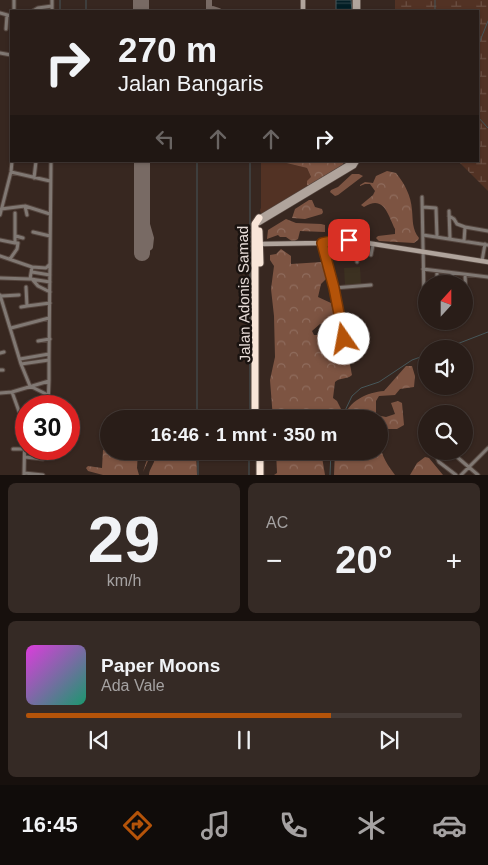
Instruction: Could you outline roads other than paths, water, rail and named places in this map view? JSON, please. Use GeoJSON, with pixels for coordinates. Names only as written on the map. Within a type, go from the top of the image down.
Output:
{"type":"FeatureCollection","features":[{"type":"Feature","properties":{"kind":"highway","name":"Jalan Adonis Samad"},"geometry":{"type":"LineString","coordinates":[[255,410],[259,221]]}},
{"type":"Feature","properties":{"kind":"highway","name":"Jalan Adonis Samad"},"geometry":{"type":"LineString","coordinates":[[259,221],[255,224],[260,410]]}},
{"type":"Feature","properties":{"kind":"highway"},"geometry":{"type":"LineString","coordinates":[[255,460],[255,475]]}},
{"type":"Feature","properties":{"kind":"highway"},"geometry":{"type":"LineString","coordinates":[[260,460],[260,475]]}},
{"type":"Feature","properties":{"kind":"street"},"geometry":{"type":"LineString","coordinates":[[52,0],[52,10]]}},
{"type":"Feature","properties":{"kind":"street"},"geometry":{"type":"LineString","coordinates":[[35,10],[52,6]]}},
{"type":"Feature","properties":{"kind":"street"},"geometry":{"type":"LineString","coordinates":[[0,13],[9,15],[6,30]]}},
{"type":"Feature","properties":{"kind":"street"},"geometry":{"type":"LineString","coordinates":[[0,215],[12,162]]}},
{"type":"Feature","properties":{"kind":"street"},"geometry":{"type":"LineString","coordinates":[[34,178],[36,162]]}},
{"type":"Feature","properties":{"kind":"street"},"geometry":{"type":"LineString","coordinates":[[19,295],[0,295],[21,364],[30,386],[48,395],[51,162]]}},
{"type":"Feature","properties":{"kind":"street"},"geometry":{"type":"LineString","coordinates":[[259,221],[353,162]]}},
{"type":"Feature","properties":{"kind":"street"},"geometry":{"type":"LineString","coordinates":[[11,172],[50,181]]}},
{"type":"Feature","properties":{"kind":"street"},"geometry":{"type":"LineString","coordinates":[[422,197],[423,275]]}},
{"type":"Feature","properties":{"kind":"street"},"geometry":{"type":"LineString","coordinates":[[2,209],[25,206],[50,214]]}},
{"type":"Feature","properties":{"kind":"street"},"geometry":{"type":"LineString","coordinates":[[25,206],[27,214]]}},
{"type":"Feature","properties":{"kind":"street"},"geometry":{"type":"LineString","coordinates":[[423,207],[436,208],[437,237]]}},
{"type":"Feature","properties":{"kind":"street"},"geometry":{"type":"LineString","coordinates":[[449,211],[450,239]]}},
{"type":"Feature","properties":{"kind":"street"},"geometry":{"type":"LineString","coordinates":[[14,213],[15,243]]}},
{"type":"Feature","properties":{"kind":"street"},"geometry":{"type":"LineString","coordinates":[[449,216],[457,224],[488,231]]}},
{"type":"Feature","properties":{"kind":"street"},"geometry":{"type":"LineString","coordinates":[[450,234],[457,224]]}},
{"type":"Feature","properties":{"kind":"street"},"geometry":{"type":"LineString","coordinates":[[464,241],[465,227]]}},
{"type":"Feature","properties":{"kind":"street"},"geometry":{"type":"LineString","coordinates":[[33,232],[50,236]]}},
{"type":"Feature","properties":{"kind":"street"},"geometry":{"type":"LineString","coordinates":[[423,235],[486,245],[482,261]]}},
{"type":"Feature","properties":{"kind":"street"},"geometry":{"type":"LineString","coordinates":[[16,236],[23,238]]}},
{"type":"Feature","properties":{"kind":"street"},"geometry":{"type":"LineString","coordinates":[[260,244],[322,243],[340,239],[488,262]]}},
{"type":"Feature","properties":{"kind":"street"},"geometry":{"type":"LineString","coordinates":[[0,240],[18,243],[17,249],[10,259]]}},
{"type":"Feature","properties":{"kind":"street"},"geometry":{"type":"LineString","coordinates":[[357,262],[359,242]]}},
{"type":"Feature","properties":{"kind":"street"},"geometry":{"type":"LineString","coordinates":[[322,243],[334,288],[343,337],[348,338]]}},
{"type":"Feature","properties":{"kind":"street"},"geometry":{"type":"LineString","coordinates":[[371,254],[373,245]]}},
{"type":"Feature","properties":{"kind":"street"},"geometry":{"type":"LineString","coordinates":[[0,256],[32,267],[46,268],[50,264]]}},
{"type":"Feature","properties":{"kind":"street"},"geometry":{"type":"LineString","coordinates":[[31,279],[32,267]]}},
{"type":"Feature","properties":{"kind":"street"},"geometry":{"type":"LineString","coordinates":[[423,269],[465,275]]}},
{"type":"Feature","properties":{"kind":"street"},"geometry":{"type":"LineString","coordinates":[[32,272],[50,275]]}},
{"type":"Feature","properties":{"kind":"street"},"geometry":{"type":"LineString","coordinates":[[473,276],[488,277]]}},
{"type":"Feature","properties":{"kind":"street"},"geometry":{"type":"LineString","coordinates":[[0,278],[50,282]]}},
{"type":"Feature","properties":{"kind":"street"},"geometry":{"type":"LineString","coordinates":[[31,279],[38,286],[50,292]]}},
{"type":"Feature","properties":{"kind":"street"},"geometry":{"type":"LineString","coordinates":[[334,288],[371,285]]}},
{"type":"Feature","properties":{"kind":"street"},"geometry":{"type":"LineString","coordinates":[[26,287],[27,306]]}},
{"type":"Feature","properties":{"kind":"street"},"geometry":{"type":"LineString","coordinates":[[21,307],[50,304]]}},
{"type":"Feature","properties":{"kind":"street"},"geometry":{"type":"LineString","coordinates":[[11,328],[49,318]]}},
{"type":"Feature","properties":{"kind":"street"},"geometry":{"type":"LineString","coordinates":[[38,340],[50,339]]}},
{"type":"Feature","properties":{"kind":"street"},"geometry":{"type":"LineString","coordinates":[[20,359],[49,354]]}},
{"type":"Feature","properties":{"kind":"street"},"geometry":{"type":"LineString","coordinates":[[21,364],[49,360]]}},
{"type":"Feature","properties":{"kind":"street"},"geometry":{"type":"LineString","coordinates":[[0,394],[49,381]]}},
{"type":"Feature","properties":{"kind":"street"},"geometry":{"type":"LineString","coordinates":[[12,392],[15,400]]}},
{"type":"Feature","properties":{"kind":"street"},"geometry":{"type":"LineString","coordinates":[[462,475],[488,448]]}},
{"type":"Feature","properties":{"kind":"street"},"geometry":{"type":"LineString","coordinates":[[25,460],[24,474],[44,475]]}},
{"type":"Feature","properties":{"kind":"street"},"geometry":{"type":"LineString","coordinates":[[438,460],[456,475]]}},
{"type":"Feature","properties":{"kind":"street"},"geometry":{"type":"LineString","coordinates":[[460,460],[478,475]]}},
{"type":"Feature","properties":{"kind":"water"},"geometry":{"type":"Polygon","coordinates":[[[336,0],[351,0],[352,10],[336,10],[336,0]]]}},
{"type":"Feature","properties":{"kind":"waterway"},"geometry":{"type":"LineString","coordinates":[[60,0],[60,10]]}},
{"type":"Feature","properties":{"kind":"waterway"},"geometry":{"type":"LineString","coordinates":[[86,0],[86,10]]}},
{"type":"Feature","properties":{"kind":"waterway"},"geometry":{"type":"LineString","coordinates":[[435,0],[435,10]]}},
{"type":"Feature","properties":{"kind":"waterway"},"geometry":{"type":"LineString","coordinates":[[479,44],[488,21]]}},
{"type":"Feature","properties":{"kind":"waterway"},"geometry":{"type":"LineString","coordinates":[[479,118],[488,128]]}},
{"type":"Feature","properties":{"kind":"waterway"},"geometry":{"type":"LineString","coordinates":[[197,162],[197,410]]}},
{"type":"Feature","properties":{"kind":"waterway"},"geometry":{"type":"LineString","coordinates":[[250,162],[250,410]]}},
{"type":"Feature","properties":{"kind":"waterway"},"geometry":{"type":"LineString","coordinates":[[467,340],[488,332]]}},
{"type":"Feature","properties":{"kind":"waterway"},"geometry":{"type":"LineString","coordinates":[[345,410],[352,396],[361,388],[379,382],[418,358]]}},
{"type":"Feature","properties":{"kind":"waterway"},"geometry":{"type":"LineString","coordinates":[[198,460],[198,475]]}},
{"type":"Feature","properties":{"kind":"waterway"},"geometry":{"type":"LineString","coordinates":[[249,460],[249,475]]}},
{"type":"Feature","properties":{"kind":"waterway"},"geometry":{"type":"LineString","coordinates":[[330,475],[331,460]]}}]}
